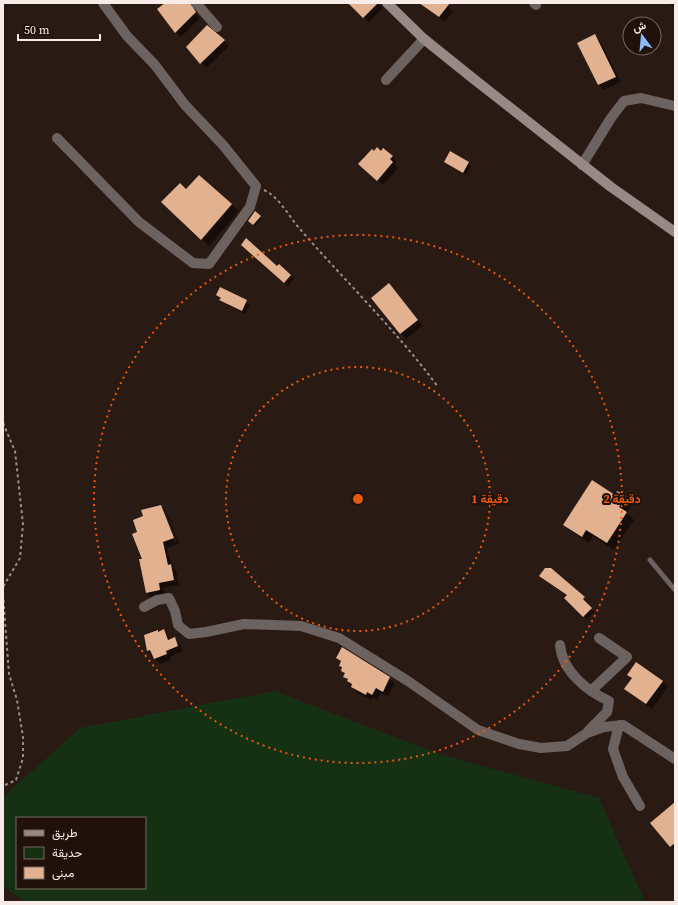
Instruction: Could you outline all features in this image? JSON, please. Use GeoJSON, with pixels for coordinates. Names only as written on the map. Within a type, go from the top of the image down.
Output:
{"type":"FeatureCollection","features":[{"type":"Feature","properties":{"kind":"main road"},"geometry":{"type":"LineString","coordinates":[[387,3],[424,39],[582,165],[675,232]]}},
{"type":"Feature","properties":{"kind":"street"},"geometry":{"type":"LineString","coordinates":[[57,138],[139,222],[193,263],[209,264],[250,208],[256,186],[223,145],[185,104],[156,65],[127,36],[103,3]]}},
{"type":"Feature","properties":{"kind":"street"},"geometry":{"type":"LineString","coordinates":[[196,3],[217,27]]}},
{"type":"Feature","properties":{"kind":"street"},"geometry":{"type":"LineString","coordinates":[[386,80],[424,39]]}},
{"type":"Feature","properties":{"kind":"street"},"geometry":{"type":"LineString","coordinates":[[582,165],[611,118],[624,101],[641,98],[675,106]]}},
{"type":"Feature","properties":{"kind":"street"},"geometry":{"type":"LineString","coordinates":[[144,607],[157,600],[169,598],[178,625],[189,634],[244,624],[301,626],[339,638],[408,681],[478,730],[519,744],[541,748],[567,746],[587,733],[607,712],[609,701],[591,691],[577,680],[561,655],[560,645]]}},
{"type":"Feature","properties":{"kind":"street"},"geometry":{"type":"LineString","coordinates":[[591,691],[627,657],[599,638]]}},
{"type":"Feature","properties":{"kind":"street"},"geometry":{"type":"LineString","coordinates":[[619,725],[613,749],[623,777],[640,806]]}},
{"type":"Feature","properties":{"kind":"street"},"geometry":{"type":"LineString","coordinates":[[587,733],[604,727],[623,725],[675,759]]}},
{"type":"Feature","properties":{"kind":"lane"},"geometry":{"type":"LineString","coordinates":[[650,560],[675,590]]}},
{"type":"Feature","properties":{"kind":"path"},"geometry":{"type":"LineString","coordinates":[[256,186],[271,193],[299,228],[403,342],[438,387]]}},
{"type":"Feature","properties":{"kind":"path"},"geometry":{"type":"LineString","coordinates":[[3,423],[15,450],[23,524],[20,558],[3,587]]}},
{"type":"Feature","properties":{"kind":"path"},"geometry":{"type":"LineString","coordinates":[[3,594],[9,674],[17,700],[23,737],[23,758],[16,780],[3,786]]}},
{"type":"Feature","properties":{"kind":"green space"},"geometry":{"type":"Polygon","coordinates":[[[275,691],[442,755],[599,798],[645,902],[25,902],[3,886],[3,797],[80,728],[275,691]]]}},
{"type":"Feature","properties":{"kind":"building"},"geometry":{"type":"Polygon","coordinates":[[[165,3],[190,3],[196,12],[175,33],[157,9],[165,3]]]}},
{"type":"Feature","properties":{"kind":"building"},"geometry":{"type":"Polygon","coordinates":[[[348,3],[378,3],[363,18],[348,3]]]}},
{"type":"Feature","properties":{"kind":"building"},"geometry":{"type":"Polygon","coordinates":[[[419,3],[450,3],[439,17],[419,3]]]}},
{"type":"Feature","properties":{"kind":"building"},"geometry":{"type":"Polygon","coordinates":[[[207,25],[225,40],[200,64],[186,47],[207,25]]]}},
{"type":"Feature","properties":{"kind":"building"},"geometry":{"type":"Polygon","coordinates":[[[595,34],[616,77],[598,85],[577,43],[595,34]]]}},
{"type":"Feature","properties":{"kind":"building"},"geometry":{"type":"Polygon","coordinates":[[[377,147],[381,151],[383,148],[393,156],[390,159],[393,162],[377,181],[358,164],[372,149],[374,151],[377,147]]]}},
{"type":"Feature","properties":{"kind":"building"},"geometry":{"type":"Polygon","coordinates":[[[450,151],[469,162],[463,173],[444,162],[450,151]]]}},
{"type":"Feature","properties":{"kind":"building"},"geometry":{"type":"Polygon","coordinates":[[[199,175],[232,204],[201,240],[161,202],[180,183],[186,189],[199,175]]]}},
{"type":"Feature","properties":{"kind":"building"},"geometry":{"type":"Polygon","coordinates":[[[255,211],[261,216],[253,225],[248,221],[255,211]]]}},
{"type":"Feature","properties":{"kind":"building"},"geometry":{"type":"Polygon","coordinates":[[[246,238],[277,266],[279,264],[291,275],[284,283],[241,245],[246,238]]]}},
{"type":"Feature","properties":{"kind":"building"},"geometry":{"type":"Polygon","coordinates":[[[389,283],[418,320],[400,334],[371,298],[389,283]]]}},
{"type":"Feature","properties":{"kind":"building"},"geometry":{"type":"Polygon","coordinates":[[[220,287],[247,300],[242,311],[219,300],[221,298],[216,295],[220,287]]]}},
{"type":"Feature","properties":{"kind":"building"},"geometry":{"type":"Polygon","coordinates":[[[592,480],[615,495],[617,491],[626,496],[619,507],[627,512],[607,543],[586,530],[582,537],[563,525],[592,480]]]}},
{"type":"Feature","properties":{"kind":"building"},"geometry":{"type":"Polygon","coordinates":[[[161,505],[174,538],[163,542],[168,565],[171,564],[174,580],[159,583],[160,590],[146,593],[139,559],[142,559],[132,534],[137,532],[133,520],[143,516],[141,510],[161,505]]]}},
{"type":"Feature","properties":{"kind":"building"},"geometry":{"type":"Polygon","coordinates":[[[545,568],[551,568],[585,597],[583,599],[592,608],[583,617],[564,598],[567,595],[539,576],[545,568]]]}},
{"type":"Feature","properties":{"kind":"building"},"geometry":{"type":"Polygon","coordinates":[[[164,629],[168,640],[175,637],[178,646],[166,651],[167,654],[154,659],[150,650],[147,651],[144,635],[164,629]]]}},
{"type":"Feature","properties":{"kind":"building"},"geometry":{"type":"Polygon","coordinates":[[[342,647],[390,677],[383,692],[376,688],[372,695],[367,692],[366,695],[351,687],[352,684],[347,681],[348,679],[343,677],[345,673],[341,671],[342,667],[339,666],[341,661],[336,658],[342,647]]]}},
{"type":"Feature","properties":{"kind":"building"},"geometry":{"type":"Polygon","coordinates":[[[636,662],[663,681],[646,704],[624,689],[632,678],[627,675],[636,662]]]}},
{"type":"Feature","properties":{"kind":"building"},"geometry":{"type":"Polygon","coordinates":[[[675,802],[675,843],[670,847],[650,823],[675,802]]]}}]}
